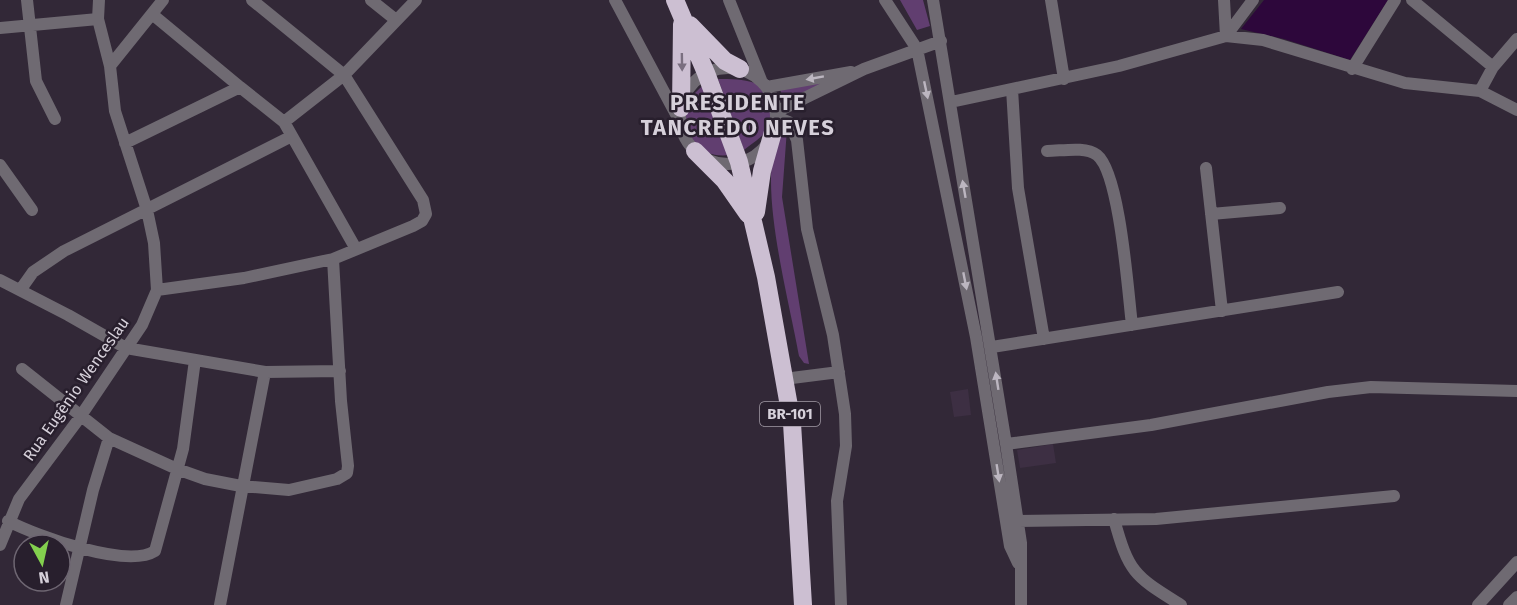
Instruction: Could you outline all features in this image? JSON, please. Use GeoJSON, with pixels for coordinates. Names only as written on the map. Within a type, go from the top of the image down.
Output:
{"type":"FeatureCollection","features":[{"type":"Feature","properties":{"kind":"highway"},"geometry":{"type":"LineString","coordinates":[[678,8],[681,116]]}},
{"type":"Feature","properties":{"kind":"highway"},"geometry":{"type":"LineString","coordinates":[[678,8],[725,61],[740,69]]}},
{"type":"Feature","properties":{"kind":"highway","name":"BR-101"},"geometry":{"type":"LineString","coordinates":[[678,8],[706,73],[739,162],[755,225],[784,379],[797,486],[802,605]]}},
{"type":"Feature","properties":{"kind":"highway"},"geometry":{"type":"LineString","coordinates":[[755,225],[762,171],[775,120]]}},
{"type":"Feature","properties":{"kind":"highway"},"geometry":{"type":"LineString","coordinates":[[696,151],[725,181],[755,225]]}},
{"type":"Feature","properties":{"kind":"street"},"geometry":{"type":"LineString","coordinates":[[27,0],[32,25],[36,81],[55,118]]}},
{"type":"Feature","properties":{"kind":"street","name":"Rua Eugênio Wenceslau"},"geometry":{"type":"LineString","coordinates":[[0,546],[8,521],[19,499],[81,416],[142,325],[157,290],[154,243],[147,210],[115,111],[110,66],[98,19],[99,0]]}},
{"type":"Feature","properties":{"kind":"street"},"geometry":{"type":"LineString","coordinates":[[110,66],[163,0]]}},
{"type":"Feature","properties":{"kind":"street"},"geometry":{"type":"LineString","coordinates":[[157,290],[244,278],[333,259],[422,221],[426,208],[344,75],[252,0]]}},
{"type":"Feature","properties":{"kind":"street"},"geometry":{"type":"LineString","coordinates":[[371,0],[396,20]]}},
{"type":"Feature","properties":{"kind":"street"},"geometry":{"type":"LineString","coordinates":[[284,122],[344,75],[416,0]]}},
{"type":"Feature","properties":{"kind":"street"},"geometry":{"type":"LineString","coordinates":[[615,0],[681,116],[686,139],[696,151],[709,159],[724,163],[739,162],[754,156],[766,146],[775,120],[764,84],[729,0]]}},
{"type":"Feature","properties":{"kind":"street"},"geometry":{"type":"LineString","coordinates":[[885,0],[917,50],[943,165],[987,403],[1010,546],[1019,564]]}},
{"type":"Feature","properties":{"kind":"street"},"geometry":{"type":"LineString","coordinates":[[933,0],[992,347],[1018,521],[1021,543],[1019,564],[1021,605]]}},
{"type":"Feature","properties":{"kind":"street"},"geometry":{"type":"LineString","coordinates":[[1051,0],[1064,79]]}},
{"type":"Feature","properties":{"kind":"street"},"geometry":{"type":"LineString","coordinates":[[1224,0],[1226,36]]}},
{"type":"Feature","properties":{"kind":"street"},"geometry":{"type":"LineString","coordinates":[[1226,36],[1253,0]]}},
{"type":"Feature","properties":{"kind":"street"},"geometry":{"type":"LineString","coordinates":[[1352,69],[1395,0]]}},
{"type":"Feature","properties":{"kind":"street"},"geometry":{"type":"LineString","coordinates":[[1412,0],[1493,68]]}},
{"type":"Feature","properties":{"kind":"street"},"geometry":{"type":"LineString","coordinates":[[152,14],[284,122],[356,249]]}},
{"type":"Feature","properties":{"kind":"street"},"geometry":{"type":"LineString","coordinates":[[0,28],[98,19]]}},
{"type":"Feature","properties":{"kind":"street"},"geometry":{"type":"LineString","coordinates":[[951,102],[1064,79],[1226,36],[1263,40],[1352,69],[1405,83],[1480,91],[1517,110]]}},
{"type":"Feature","properties":{"kind":"street"},"geometry":{"type":"LineString","coordinates":[[1480,91],[1493,68],[1517,39]]}},
{"type":"Feature","properties":{"kind":"street"},"geometry":{"type":"LineString","coordinates":[[775,120],[864,69],[941,41]]}},
{"type":"Feature","properties":{"kind":"street"},"geometry":{"type":"LineString","coordinates":[[681,116],[686,94],[694,82],[706,73],[724,68],[740,69],[764,84],[864,69]]}},
{"type":"Feature","properties":{"kind":"street"},"geometry":{"type":"LineString","coordinates":[[125,143],[240,87]]}},
{"type":"Feature","properties":{"kind":"street"},"geometry":{"type":"LineString","coordinates":[[1012,89],[1018,188],[1044,339]]}},
{"type":"Feature","properties":{"kind":"street"},"geometry":{"type":"LineString","coordinates":[[775,120],[789,122],[797,140],[807,229],[828,313],[839,372],[846,432],[837,501],[841,605]]}},
{"type":"Feature","properties":{"kind":"street"},"geometry":{"type":"LineString","coordinates":[[21,290],[33,272],[44,263],[292,136]]}},
{"type":"Feature","properties":{"kind":"street"},"geometry":{"type":"LineString","coordinates":[[1047,151],[1087,151],[1096,154],[1108,171],[1120,229],[1132,325]]}},
{"type":"Feature","properties":{"kind":"street"},"geometry":{"type":"LineString","coordinates":[[943,165],[960,163]]}},
{"type":"Feature","properties":{"kind":"street"},"geometry":{"type":"LineString","coordinates":[[0,165],[32,210]]}},
{"type":"Feature","properties":{"kind":"street"},"geometry":{"type":"LineString","coordinates":[[1206,168],[1222,311]]}},
{"type":"Feature","properties":{"kind":"street"},"geometry":{"type":"LineString","coordinates":[[1211,214],[1280,208]]}},
{"type":"Feature","properties":{"kind":"street"},"geometry":{"type":"LineString","coordinates":[[22,369],[109,438],[177,469],[241,486],[289,490],[337,480],[347,474],[348,466],[333,259]]}},
{"type":"Feature","properties":{"kind":"street"},"geometry":{"type":"LineString","coordinates":[[0,280],[126,348],[265,372],[340,371]]}},
{"type":"Feature","properties":{"kind":"street"},"geometry":{"type":"LineString","coordinates":[[992,347],[1338,292]]}},
{"type":"Feature","properties":{"kind":"street"},"geometry":{"type":"LineString","coordinates":[[8,521],[44,538],[81,547],[133,557],[143,557],[155,550],[187,431],[195,360]]}},
{"type":"Feature","properties":{"kind":"street"},"geometry":{"type":"LineString","coordinates":[[220,605],[241,486],[265,372]]}},
{"type":"Feature","properties":{"kind":"street"},"geometry":{"type":"LineString","coordinates":[[784,379],[839,372]]}},
{"type":"Feature","properties":{"kind":"street"},"geometry":{"type":"LineString","coordinates":[[1006,444],[1151,424],[1360,388],[1413,387],[1517,391]]}},
{"type":"Feature","properties":{"kind":"street"},"geometry":{"type":"LineString","coordinates":[[987,403],[1000,406]]}},
{"type":"Feature","properties":{"kind":"street"},"geometry":{"type":"LineString","coordinates":[[66,605],[109,438]]}},
{"type":"Feature","properties":{"kind":"street"},"geometry":{"type":"LineString","coordinates":[[1018,521],[1195,516],[1394,496]]}},
{"type":"Feature","properties":{"kind":"street"},"geometry":{"type":"LineString","coordinates":[[1114,519],[1123,553],[1139,578],[1181,605]]}},
{"type":"Feature","properties":{"kind":"street"},"geometry":{"type":"LineString","coordinates":[[1478,605],[1517,562]]}},
{"type":"Feature","properties":{"kind":"street"},"geometry":{"type":"LineString","coordinates":[[1509,605],[1517,597]]}},
{"type":"Feature","properties":{"kind":"shaded area"},"geometry":{"type":"Polygon","coordinates":[[[900,0],[923,0],[930,26],[917,30],[900,0]]]}},
{"type":"Feature","properties":{"kind":"shaded area"},"geometry":{"type":"Polygon","coordinates":[[[1264,0],[1388,0],[1350,60],[1284,39],[1241,29],[1264,0]]]}},
{"type":"Feature","properties":{"kind":"shaded area"},"geometry":{"type":"Polygon","coordinates":[[[839,78],[788,100],[783,99],[780,89],[839,78]]]}},
{"type":"Feature","properties":{"kind":"shaded area"},"geometry":{"type":"Polygon","coordinates":[[[718,79],[755,83],[766,92],[769,98],[771,112],[768,126],[760,137],[744,150],[718,79]]]}},
{"type":"Feature","properties":{"kind":"shaded area"},"geometry":{"type":"Polygon","coordinates":[[[704,85],[730,155],[715,155],[703,150],[693,142],[687,132],[686,108],[693,96],[704,85]]]}},
{"type":"Feature","properties":{"kind":"shaded area"},"geometry":{"type":"Polygon","coordinates":[[[787,129],[782,197],[809,364],[804,363],[799,356],[773,218],[772,164],[776,144],[787,129]]]}},
{"type":"Feature","properties":{"kind":"shaded area"},"geometry":{"type":"Polygon","coordinates":[[[968,389],[971,415],[954,417],[950,392],[968,389]]]}},
{"type":"Feature","properties":{"kind":"shaded area"},"geometry":{"type":"Polygon","coordinates":[[[1053,444],[1056,463],[1020,468],[1017,450],[1053,444]]]}},
{"type":"Feature","properties":{"kind":"district","name":"PRESIDENTE TANCREDO NEVES"},"geometry":{"type":"Point","coordinates":[738,114]}}]}
